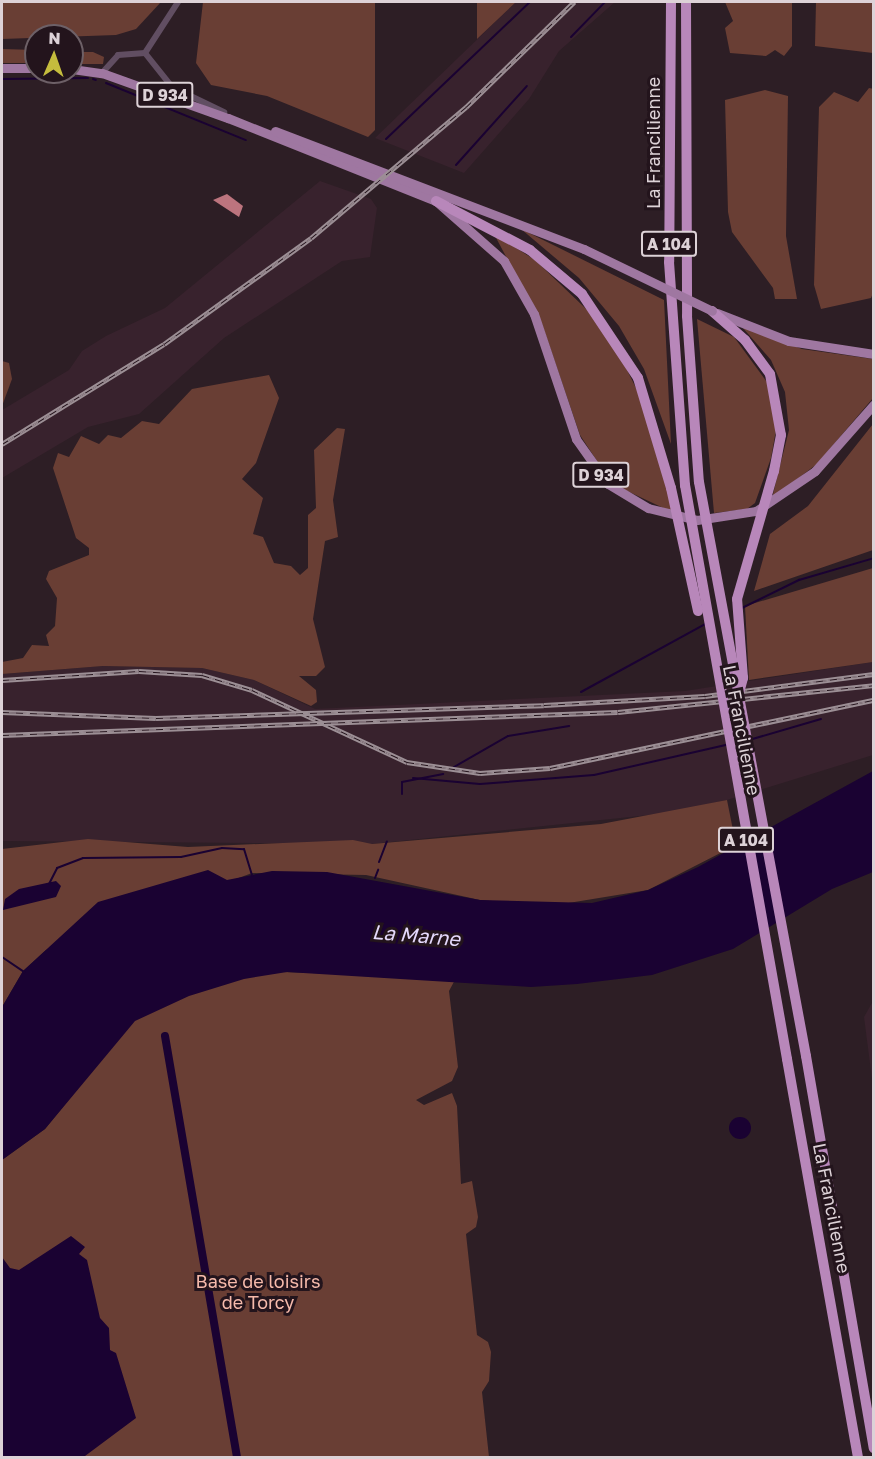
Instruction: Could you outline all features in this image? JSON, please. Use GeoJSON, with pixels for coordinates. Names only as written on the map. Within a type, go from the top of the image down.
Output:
{"type":"FeatureCollection","features":[{"type":"Feature","properties":{"kind":"highway","name":"La Francilienne"},"geometry":{"type":"LineString","coordinates":[[671,2],[669,262],[685,485],[705,621],[787,1059],[858,1458]]}},
{"type":"Feature","properties":{"kind":"highway","name":"La Francilienne"},"geometry":{"type":"LineString","coordinates":[[686,2],[687,316],[699,482],[806,1056],[873,1448]]}},
{"type":"Feature","properties":{"kind":"highway"},"geometry":{"type":"LineString","coordinates":[[435,201],[530,250],[589,302],[638,378],[671,488],[697,610],[705,621]]}},
{"type":"Feature","properties":{"kind":"highway"},"geometry":{"type":"LineString","coordinates":[[712,311],[745,340],[770,374],[781,435],[774,471],[737,599],[743,678],[739,696]]}},
{"type":"Feature","properties":{"kind":"main road"},"geometry":{"type":"LineString","coordinates":[[2,68],[24,68]]}},
{"type":"Feature","properties":{"kind":"main road","name":"D 934"},"geometry":{"type":"LineString","coordinates":[[84,71],[102,73],[224,112],[584,249],[712,311],[789,341],[873,354]]}},
{"type":"Feature","properties":{"kind":"main road","name":"D 934"},"geometry":{"type":"LineString","coordinates":[[102,73],[435,201],[504,261],[534,314],[576,439],[608,484],[648,508],[697,519],[756,511],[815,471],[873,404]]}},
{"type":"Feature","properties":{"kind":"street"},"geometry":{"type":"LineString","coordinates":[[145,53],[178,2]]}},
{"type":"Feature","properties":{"kind":"street"},"geometry":{"type":"LineString","coordinates":[[102,73],[118,55],[145,53]]}},
{"type":"Feature","properties":{"kind":"street"},"geometry":{"type":"LineString","coordinates":[[145,53],[172,87],[224,112]]}},
{"type":"Feature","properties":{"kind":"shaded area"},"geometry":{"type":"Polygon","coordinates":[[[516,2],[615,2],[559,51],[529,99],[464,173],[375,138],[516,2]]]}},
{"type":"Feature","properties":{"kind":"shaded area"},"geometry":{"type":"Polygon","coordinates":[[[320,181],[371,199],[377,208],[370,257],[342,261],[224,338],[139,414],[88,427],[2,478],[2,410],[69,370],[82,351],[106,336],[165,308],[320,181]]]}},
{"type":"Feature","properties":{"kind":"shaded area"},"geometry":{"type":"Polygon","coordinates":[[[873,662],[873,755],[727,800],[668,813],[372,844],[2,841],[2,674],[103,666],[202,668],[254,680],[315,709],[685,691],[873,662]]]}},
{"type":"Feature","properties":{"kind":"shaded area"},"geometry":{"type":"Polygon","coordinates":[[[873,1001],[873,1087],[864,1017],[873,1001]]]}},
{"type":"Feature","properties":{"kind":"green space"},"geometry":{"type":"Polygon","coordinates":[[[2,2],[161,2],[136,29],[116,35],[84,36],[84,24],[24,24],[24,38],[2,39],[2,2]]]}},
{"type":"Feature","properties":{"kind":"green space"},"geometry":{"type":"Polygon","coordinates":[[[203,2],[375,2],[375,130],[368,137],[267,96],[211,85],[196,63],[203,2]]]}},
{"type":"Feature","properties":{"kind":"green space"},"geometry":{"type":"Polygon","coordinates":[[[477,2],[516,2],[477,39],[477,2]]]}},
{"type":"Feature","properties":{"kind":"green space"},"geometry":{"type":"Polygon","coordinates":[[[725,2],[792,2],[792,46],[784,56],[775,50],[766,56],[730,53],[725,28],[733,21],[725,2]]]}},
{"type":"Feature","properties":{"kind":"green space"},"geometry":{"type":"Polygon","coordinates":[[[816,2],[873,2],[873,53],[815,46],[816,2]]]}},
{"type":"Feature","properties":{"kind":"green space"},"geometry":{"type":"Polygon","coordinates":[[[2,49],[24,50],[24,63],[2,63],[2,49]]]}},
{"type":"Feature","properties":{"kind":"green space"},"geometry":{"type":"Polygon","coordinates":[[[84,52],[93,52],[104,57],[103,64],[84,64],[84,52]]]}},
{"type":"Feature","properties":{"kind":"green space"},"geometry":{"type":"Polygon","coordinates":[[[869,88],[874,89],[873,293],[871,298],[821,309],[814,285],[819,107],[834,92],[858,102],[869,88]]]}},
{"type":"Feature","properties":{"kind":"green space"},"geometry":{"type":"Polygon","coordinates":[[[765,90],[788,96],[786,236],[797,299],[775,299],[773,288],[732,232],[728,212],[725,100],[765,90]]]}},
{"type":"Feature","properties":{"kind":"green space"},"geometry":{"type":"Polygon","coordinates":[[[521,229],[664,300],[671,444],[644,369],[619,326],[579,278],[521,229]]]}},
{"type":"Feature","properties":{"kind":"green space"},"geometry":{"type":"Polygon","coordinates":[[[494,234],[535,260],[606,328],[640,396],[674,513],[623,489],[599,464],[580,435],[542,324],[494,234]]]}},
{"type":"Feature","properties":{"kind":"green space"},"geometry":{"type":"Polygon","coordinates":[[[697,319],[734,337],[772,389],[776,430],[771,458],[755,503],[747,509],[714,513],[697,319]]]}},
{"type":"Feature","properties":{"kind":"green space"},"geometry":{"type":"Polygon","coordinates":[[[742,327],[802,349],[873,359],[873,398],[817,464],[772,498],[789,430],[785,392],[771,360],[742,327]]]}},
{"type":"Feature","properties":{"kind":"green space"},"geometry":{"type":"Polygon","coordinates":[[[2,361],[9,363],[12,379],[2,406],[2,361]]]}},
{"type":"Feature","properties":{"kind":"green space"},"geometry":{"type":"Polygon","coordinates":[[[269,375],[279,398],[256,463],[242,479],[263,498],[253,534],[263,537],[274,563],[291,566],[300,575],[308,568],[308,515],[316,508],[314,450],[337,428],[345,429],[333,500],[338,537],[325,541],[313,619],[325,667],[316,676],[299,676],[316,690],[317,702],[311,706],[254,680],[202,668],[103,666],[2,674],[2,662],[23,658],[32,645],[49,646],[46,635],[55,626],[57,598],[46,579],[49,571],[89,555],[89,548],[76,538],[53,468],[58,453],[69,457],[81,436],[99,444],[108,435],[121,438],[142,421],[159,424],[192,389],[269,375]]]}},
{"type":"Feature","properties":{"kind":"green space"},"geometry":{"type":"Polygon","coordinates":[[[873,424],[873,550],[754,591],[770,534],[808,506],[873,424]]]}},
{"type":"Feature","properties":{"kind":"green space"},"geometry":{"type":"Polygon","coordinates":[[[873,568],[873,662],[749,680],[745,606],[873,568]]]}},
{"type":"Feature","properties":{"kind":"green space"},"geometry":{"type":"Polygon","coordinates":[[[727,800],[736,845],[648,890],[550,906],[480,900],[366,875],[252,873],[46,950],[23,971],[2,1007],[2,849],[88,839],[188,847],[353,840],[372,844],[601,824],[727,800]]]}},
{"type":"Feature","properties":{"kind":"green space","name":"Base de loisirs de Torcy"},"geometry":{"type":"Polygon","coordinates":[[[253,971],[456,978],[449,991],[458,1067],[452,1081],[416,1100],[424,1105],[452,1093],[457,1106],[461,1184],[472,1181],[478,1217],[476,1227],[466,1234],[477,1335],[488,1342],[491,1352],[489,1381],[482,1392],[489,1457],[2,1458],[2,1160],[45,1129],[140,1012],[253,971]]]}},
{"type":"Feature","properties":{"kind":"water","name":"La Marne"},"geometry":{"type":"Polygon","coordinates":[[[873,771],[873,872],[832,889],[733,949],[652,975],[531,987],[287,972],[244,979],[189,996],[135,1021],[45,1129],[2,1160],[2,1007],[23,971],[98,902],[208,870],[227,880],[272,871],[327,872],[480,900],[592,903],[648,890],[698,867],[873,771]]]}},
{"type":"Feature","properties":{"kind":"water"},"geometry":{"type":"Polygon","coordinates":[[[56,881],[61,886],[56,897],[3,910],[5,899],[19,889],[56,881]]]}},
{"type":"Feature","properties":{"kind":"water"},"geometry":{"type":"Polygon","coordinates":[[[740,1117],[748,1120],[751,1128],[748,1136],[740,1139],[732,1136],[729,1128],[732,1120],[740,1117]]]}},
{"type":"Feature","properties":{"kind":"water"},"geometry":{"type":"Polygon","coordinates":[[[71,1236],[85,1247],[79,1254],[87,1260],[100,1318],[109,1328],[110,1350],[116,1353],[136,1418],[85,1456],[2,1457],[2,1257],[10,1268],[19,1270],[71,1236]]]}},
{"type":"Feature","properties":{"kind":"building"},"geometry":{"type":"Polygon","coordinates":[[[227,194],[243,206],[239,217],[213,200],[227,194]]]}},
{"type":"Feature","properties":{"kind":"waterway"},"geometry":{"type":"LineString","coordinates":[[386,139],[530,2]]}},
{"type":"Feature","properties":{"kind":"waterway"},"geometry":{"type":"LineString","coordinates":[[571,37],[605,2]]}},
{"type":"Feature","properties":{"kind":"waterway"},"geometry":{"type":"LineString","coordinates":[[2,79],[88,78]]}},
{"type":"Feature","properties":{"kind":"waterway"},"geometry":{"type":"LineString","coordinates":[[106,83],[246,140]]}},
{"type":"Feature","properties":{"kind":"waterway"},"geometry":{"type":"LineString","coordinates":[[456,165],[527,86]]}},
{"type":"Feature","properties":{"kind":"waterway"},"geometry":{"type":"LineString","coordinates":[[742,608],[799,580],[874,558]]}},
{"type":"Feature","properties":{"kind":"waterway"},"geometry":{"type":"LineString","coordinates":[[581,692],[707,623]]}},
{"type":"Feature","properties":{"kind":"waterway"},"geometry":{"type":"LineString","coordinates":[[749,740],[821,719]]}},
{"type":"Feature","properties":{"kind":"waterway"},"geometry":{"type":"LineString","coordinates":[[454,767],[508,736],[569,726]]}},
{"type":"Feature","properties":{"kind":"waterway"},"geometry":{"type":"LineString","coordinates":[[413,778],[480,784],[594,775],[726,745]]}},
{"type":"Feature","properties":{"kind":"waterway"},"geometry":{"type":"LineString","coordinates":[[402,794],[402,782],[443,774]]}},
{"type":"Feature","properties":{"kind":"waterway"},"geometry":{"type":"LineString","coordinates":[[379,862],[387,841]]}},
{"type":"Feature","properties":{"kind":"waterway"},"geometry":{"type":"LineString","coordinates":[[49,884],[57,868],[83,858],[181,857],[222,848],[244,849],[252,876]]}},
{"type":"Feature","properties":{"kind":"waterway"},"geometry":{"type":"LineString","coordinates":[[375,878],[378,870]]}},
{"type":"Feature","properties":{"kind":"waterway"},"geometry":{"type":"LineString","coordinates":[[2,957],[24,972]]}},
{"type":"Feature","properties":{"kind":"waterway"},"geometry":{"type":"LineString","coordinates":[[165,1036],[237,1458]]}},
{"type":"Feature","properties":{"kind":"railway"},"geometry":{"type":"LineString","coordinates":[[2,444],[164,344],[311,238],[466,107],[574,2]]}},
{"type":"Feature","properties":{"kind":"railway"},"geometry":{"type":"LineString","coordinates":[[2,680],[139,671],[202,675],[252,690],[407,762],[480,773],[550,768],[874,700]]}},
{"type":"Feature","properties":{"kind":"railway"},"geometry":{"type":"LineString","coordinates":[[2,712],[156,718],[544,705],[705,696],[874,674]]}},
{"type":"Feature","properties":{"kind":"railway"},"geometry":{"type":"LineString","coordinates":[[2,735],[618,712],[874,685]]}}]}
